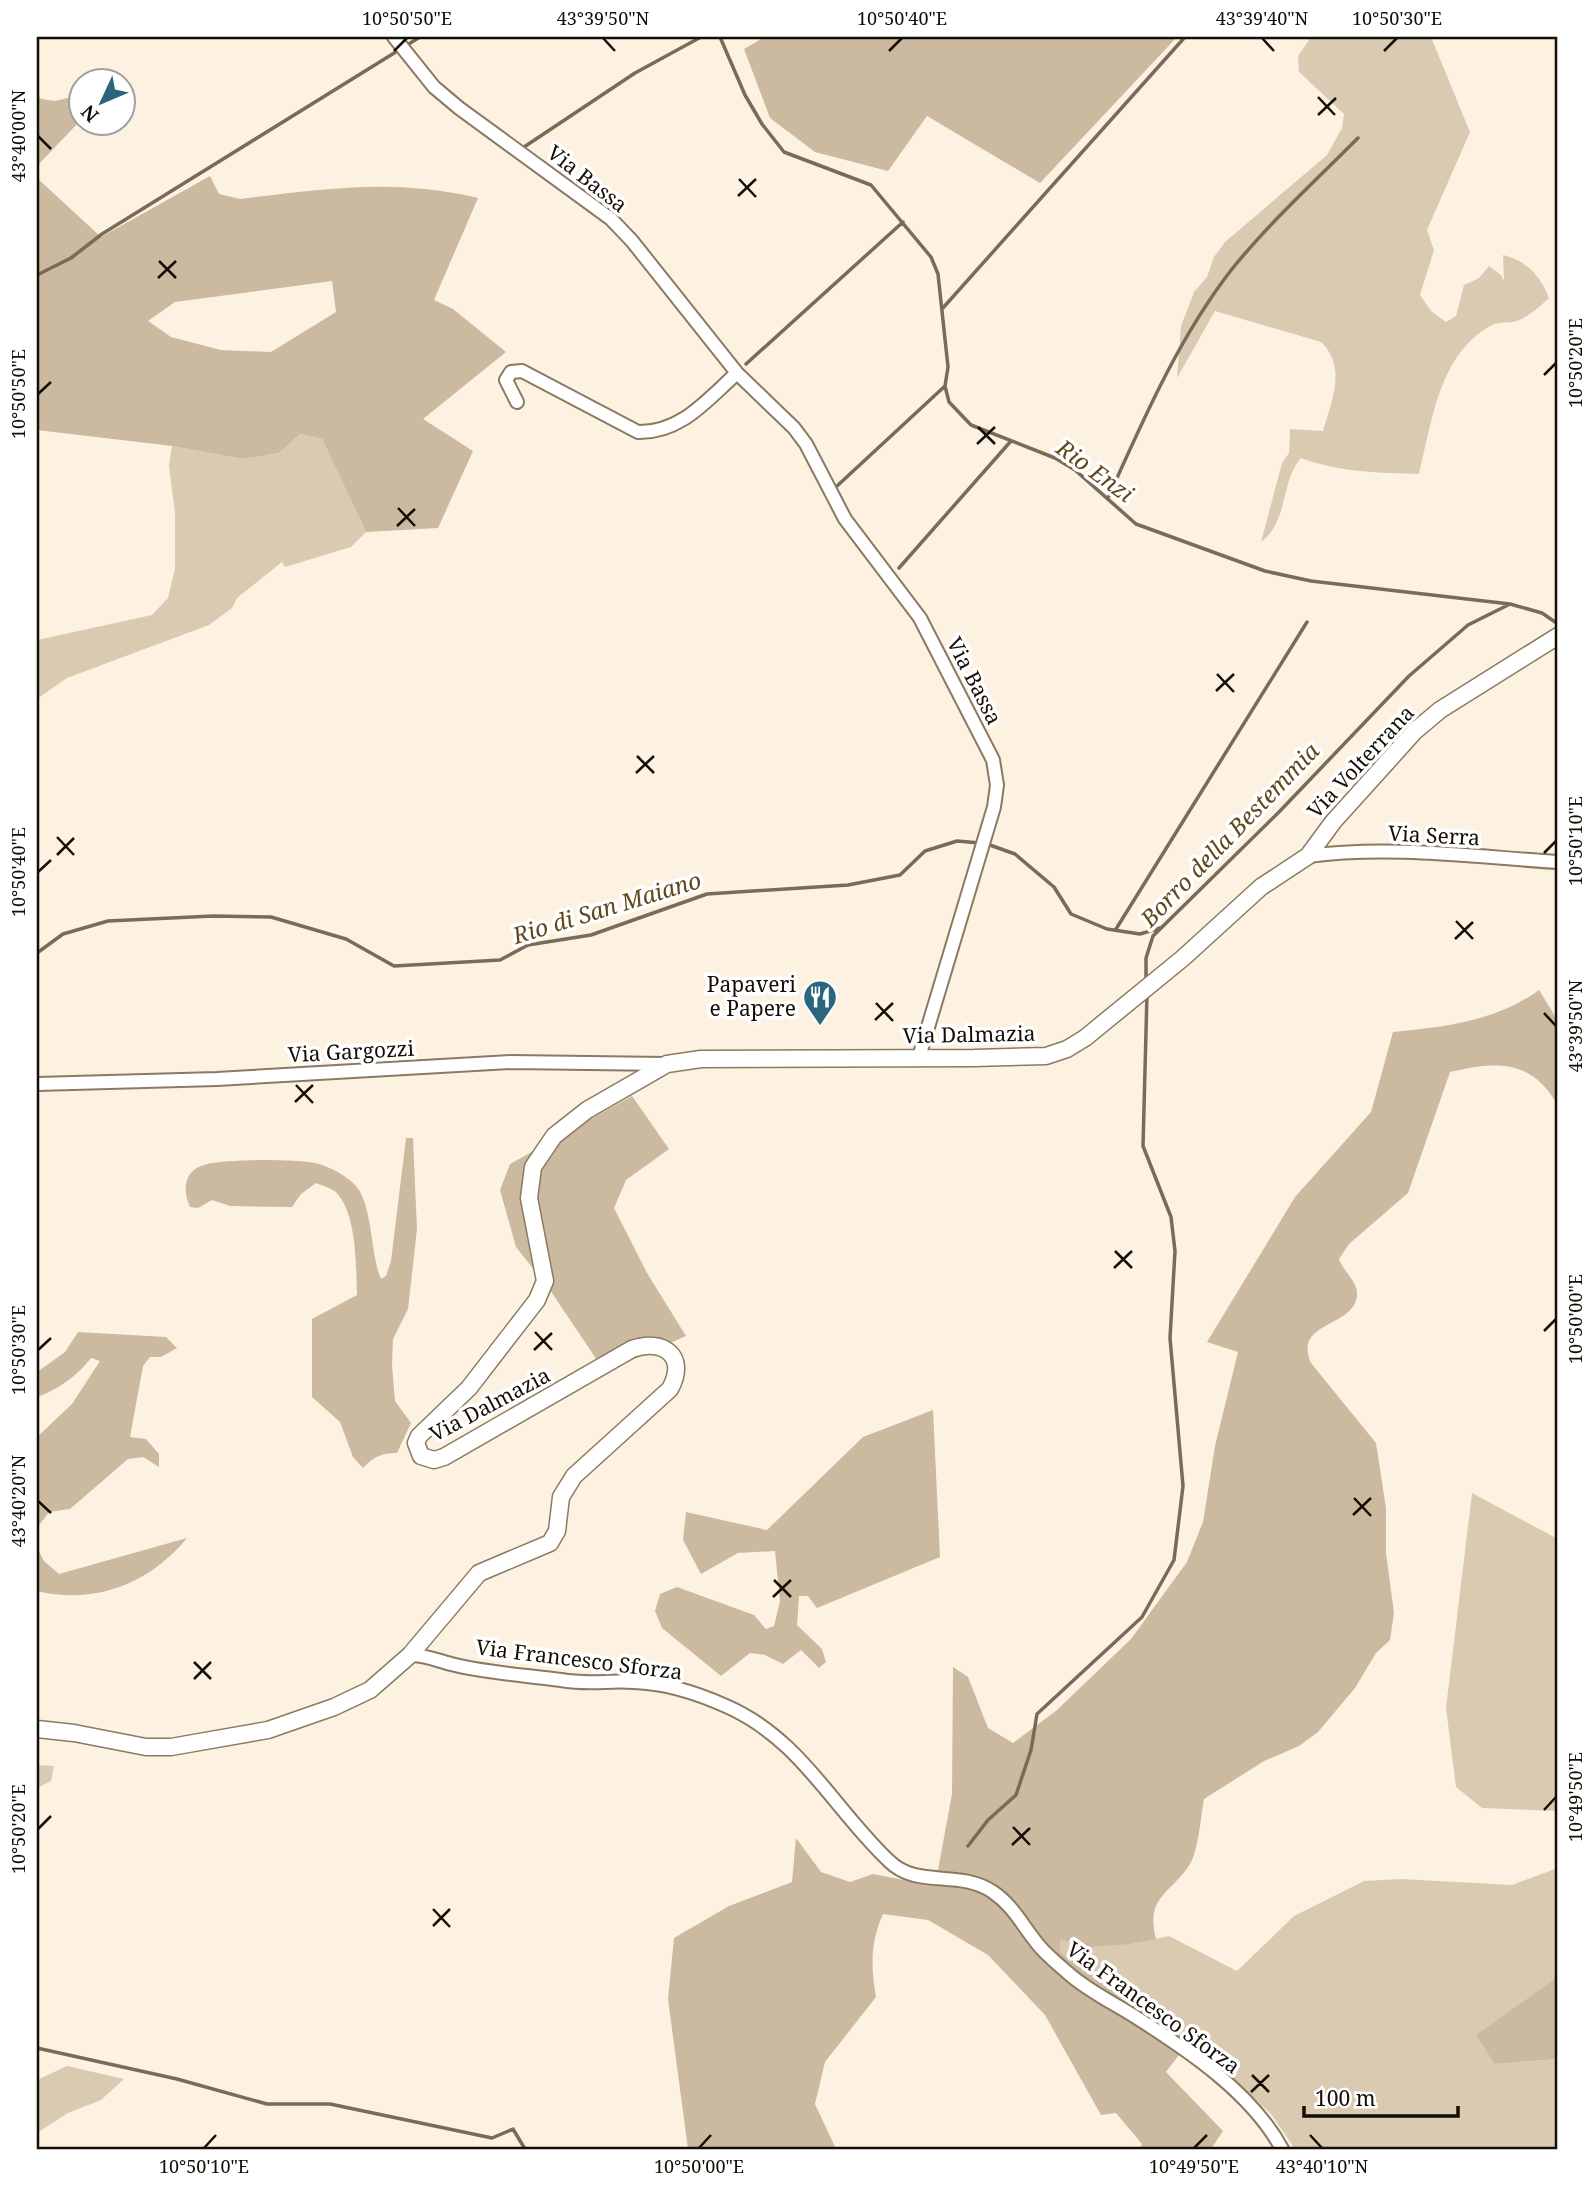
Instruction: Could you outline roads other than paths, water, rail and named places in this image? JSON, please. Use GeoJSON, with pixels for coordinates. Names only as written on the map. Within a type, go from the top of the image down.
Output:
{"type":"FeatureCollection","features":[{"type":"Feature","properties":{"kind":"main road","name":"Via Volterrana"},"geometry":{"type":"LineString","coordinates":[[1308,856],[1333,821],[1415,731],[1471,688],[1558,636]]}},
{"type":"Feature","properties":{"kind":"main road","name":"Via Dalmazia"},"geometry":{"type":"LineString","coordinates":[[37,1729],[74,1732],[146,1747],[171,1747],[268,1730],[334,1707],[370,1690],[410,1655],[479,1573],[550,1543],[557,1531],[561,1497],[574,1476],[664,1395],[675,1380],[677,1364],[666,1350],[650,1343],[632,1349],[444,1457],[427,1459],[416,1450],[419,1436],[469,1388],[537,1300],[545,1281],[529,1198],[533,1167],[554,1136],[587,1110],[667,1064],[754,1057],[1046,1055],[1067,1049],[1085,1038],[1138,995],[1261,887],[1308,856]]}},
{"type":"Feature","properties":{"kind":"street","name":"Via Bassa"},"geometry":{"type":"LineString","coordinates":[[399,45],[434,87],[458,108],[611,219],[632,241],[737,373],[806,443],[845,519],[920,618],[993,760],[997,786],[989,831],[919,1057]]}},
{"type":"Feature","properties":{"kind":"street"},"geometry":{"type":"LineString","coordinates":[[517,402],[506,380],[511,372],[522,371],[638,432],[656,432],[675,427],[737,373]]}},
{"type":"Feature","properties":{"kind":"street","name":"Via Serra"},"geometry":{"type":"LineString","coordinates":[[1308,856],[1335,852],[1419,853],[1558,862]]}},
{"type":"Feature","properties":{"kind":"street","name":"Via Gargozzi"},"geometry":{"type":"LineString","coordinates":[[37,1084],[217,1079],[511,1062],[667,1064]]}},
{"type":"Feature","properties":{"kind":"street","name":"Via Francesco Sforza"},"geometry":{"type":"LineString","coordinates":[[410,1655],[426,1655],[451,1664],[591,1685],[632,1681],[667,1685],[703,1696],[750,1717],[797,1755],[890,1862],[899,1869],[930,1878],[959,1878],[992,1892],[1008,1904],[1041,1949],[1069,1974],[1093,1993],[1153,2028],[1217,2077],[1266,2122],[1282,2149]]}},
{"type":"Feature","properties":{"kind":"waterway"},"geometry":{"type":"LineString","coordinates":[[37,275],[71,258],[102,234],[420,37]]}},
{"type":"Feature","properties":{"kind":"waterway"},"geometry":{"type":"LineString","coordinates":[[524,147],[635,73],[701,37]]}},
{"type":"Feature","properties":{"kind":"waterway","name":"Rio Enzi"},"geometry":{"type":"LineString","coordinates":[[720,37],[745,95],[762,124],[784,152],[871,185],[931,257],[938,274],[948,367],[945,386],[949,402],[971,425],[1055,458],[1075,470],[1136,524],[1265,571],[1311,581],[1510,604],[1542,613],[1558,624]]}},
{"type":"Feature","properties":{"kind":"waterway"},"geometry":{"type":"LineString","coordinates":[[942,309],[1185,37]]}},
{"type":"Feature","properties":{"kind":"waterway"},"geometry":{"type":"LineString","coordinates":[[1108,498],[1163,380],[1213,295],[1262,235],[1358,138]]}},
{"type":"Feature","properties":{"kind":"waterway"},"geometry":{"type":"LineString","coordinates":[[746,364],[903,222]]}},
{"type":"Feature","properties":{"kind":"waterway"},"geometry":{"type":"LineString","coordinates":[[837,486],[945,386]]}},
{"type":"Feature","properties":{"kind":"waterway"},"geometry":{"type":"LineString","coordinates":[[899,568],[1011,441]]}},
{"type":"Feature","properties":{"kind":"waterway","name":"Borro della Bestemmia"},"geometry":{"type":"LineString","coordinates":[[1146,979],[1146,958],[1153,936],[1279,812],[1409,676],[1468,625],[1510,604]]}},
{"type":"Feature","properties":{"kind":"waterway"},"geometry":{"type":"LineString","coordinates":[[1116,929],[1307,622]]}},
{"type":"Feature","properties":{"kind":"waterway","name":"Rio di San Maiano"},"geometry":{"type":"LineString","coordinates":[[37,953],[63,934],[108,921],[213,916],[271,917],[346,939],[394,966],[500,960],[528,945],[591,935],[707,894],[848,885],[900,875],[925,851],[957,841],[980,843]]}},
{"type":"Feature","properties":{"kind":"waterway","name":"Rio di San Maiano"},"geometry":{"type":"LineString","coordinates":[[987,844],[1015,854],[1054,887],[1071,914],[1107,929],[1140,934],[1160,928]]}},
{"type":"Feature","properties":{"kind":"waterway","name":"Borro della Bestemmia"},"geometry":{"type":"LineString","coordinates":[[968,1846],[988,1820],[1016,1795],[1031,1750],[1037,1714],[1142,1617],[1174,1560],[1183,1486],[1170,1338],[1175,1251],[1171,1217],[1143,1146],[1147,994]]}},
{"type":"Feature","properties":{"kind":"waterway"},"geometry":{"type":"LineString","coordinates":[[37,2048],[177,2079],[267,2104],[330,2104],[492,2138],[513,2129],[525,2149]]}},
{"type":"Feature","properties":{"kind":"place","name":"Papaveri e Papere"},"geometry":{"type":"Point","coordinates":[820,1027]}}]}
